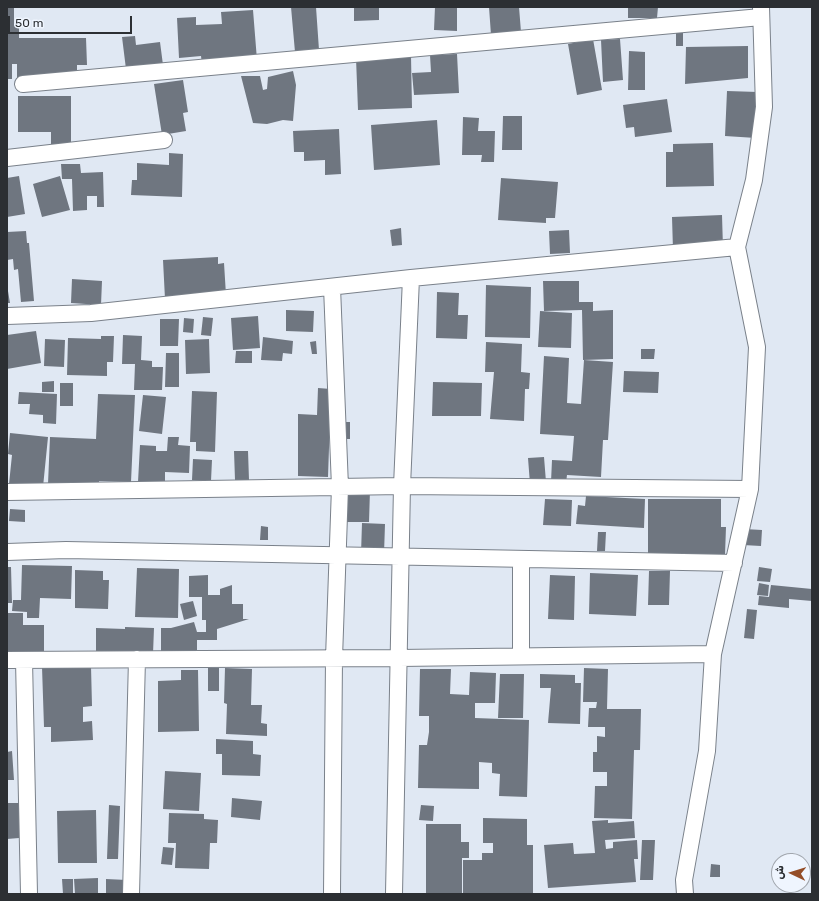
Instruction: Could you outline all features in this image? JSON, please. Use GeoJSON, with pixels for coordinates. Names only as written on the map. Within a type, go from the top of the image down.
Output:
{"type":"FeatureCollection","features":[{"type":"Feature","properties":{"kind":"street"},"geometry":{"type":"LineString","coordinates":[[23,84],[761,12],[764,107],[754,180],[737,247],[757,347],[750,489],[713,654],[707,751],[684,880],[685,894]]}},
{"type":"Feature","properties":{"kind":"street"},"geometry":{"type":"LineString","coordinates":[[7,158],[164,140]]}},
{"type":"Feature","properties":{"kind":"street"},"geometry":{"type":"LineString","coordinates":[[7,316],[91,313],[411,278],[737,247]]}},
{"type":"Feature","properties":{"kind":"street"},"geometry":{"type":"LineString","coordinates":[[394,894],[400,658],[402,486],[411,278]]}},
{"type":"Feature","properties":{"kind":"street"},"geometry":{"type":"LineString","coordinates":[[332,287],[340,487],[339,555],[334,658],[332,894]]}},
{"type":"Feature","properties":{"kind":"street"},"geometry":{"type":"LineString","coordinates":[[7,492],[402,486],[750,489]]}},
{"type":"Feature","properties":{"kind":"street"},"geometry":{"type":"LineString","coordinates":[[7,552],[66,550],[734,563]]}},
{"type":"Feature","properties":{"kind":"street"},"geometry":{"type":"LineString","coordinates":[[521,559],[521,656]]}},
{"type":"Feature","properties":{"kind":"street"},"geometry":{"type":"LineString","coordinates":[[7,660],[400,658],[713,654]]}},
{"type":"Feature","properties":{"kind":"street"},"geometry":{"type":"LineString","coordinates":[[132,894],[137,659]]}},
{"type":"Feature","properties":{"kind":"street"},"geometry":{"type":"LineString","coordinates":[[24,660],[29,894]]}},
{"type":"Feature","properties":{"kind":"building"},"geometry":{"type":"Polygon","coordinates":[[[7,7],[14,7],[14,25],[19,25],[19,38],[86,38],[87,65],[77,65],[77,76],[17,80],[17,64],[12,64],[12,79],[7,79],[7,7]]]}},
{"type":"Feature","properties":{"kind":"building"},"geometry":{"type":"Polygon","coordinates":[[[291,7],[316,7],[319,50],[295,52],[291,7]]]}},
{"type":"Feature","properties":{"kind":"building"},"geometry":{"type":"Polygon","coordinates":[[[354,7],[379,7],[379,20],[354,21],[354,7]]]}},
{"type":"Feature","properties":{"kind":"building"},"geometry":{"type":"Polygon","coordinates":[[[435,7],[457,7],[457,31],[434,30],[435,7]]]}},
{"type":"Feature","properties":{"kind":"building"},"geometry":{"type":"Polygon","coordinates":[[[489,7],[519,7],[521,32],[491,35],[489,7]]]}},
{"type":"Feature","properties":{"kind":"building"},"geometry":{"type":"Polygon","coordinates":[[[628,7],[658,7],[657,18],[628,18],[628,7]]]}},
{"type":"Feature","properties":{"kind":"building"},"geometry":{"type":"Polygon","coordinates":[[[253,10],[257,60],[202,64],[201,56],[179,58],[177,18],[196,17],[196,25],[222,24],[221,12],[253,10]]]}},
{"type":"Feature","properties":{"kind":"building"},"geometry":{"type":"Polygon","coordinates":[[[676,31],[683,31],[683,46],[676,46],[676,31]]]}},
{"type":"Feature","properties":{"kind":"building"},"geometry":{"type":"Polygon","coordinates":[[[135,36],[136,45],[160,42],[163,65],[126,69],[122,37],[135,36]]]}},
{"type":"Feature","properties":{"kind":"building"},"geometry":{"type":"Polygon","coordinates":[[[593,39],[602,90],[577,95],[568,44],[593,39]]]}},
{"type":"Feature","properties":{"kind":"building"},"geometry":{"type":"Polygon","coordinates":[[[620,39],[623,80],[603,82],[601,40],[620,39]]]}},
{"type":"Feature","properties":{"kind":"building"},"geometry":{"type":"Polygon","coordinates":[[[748,46],[748,78],[685,84],[686,47],[748,46]]]}},
{"type":"Feature","properties":{"kind":"building"},"geometry":{"type":"Polygon","coordinates":[[[629,51],[645,52],[645,90],[628,90],[629,51]]]}},
{"type":"Feature","properties":{"kind":"building"},"geometry":{"type":"Polygon","coordinates":[[[457,54],[459,93],[414,95],[412,73],[431,72],[430,55],[457,54]]]}},
{"type":"Feature","properties":{"kind":"building"},"geometry":{"type":"Polygon","coordinates":[[[411,56],[412,108],[358,110],[356,58],[411,56]]]}},
{"type":"Feature","properties":{"kind":"building"},"geometry":{"type":"Polygon","coordinates":[[[293,71],[296,85],[293,121],[283,120],[267,124],[253,123],[241,76],[260,76],[263,90],[267,89],[268,77],[293,71]]]}},
{"type":"Feature","properties":{"kind":"building"},"geometry":{"type":"Polygon","coordinates":[[[183,80],[188,112],[183,113],[186,131],[162,135],[154,84],[183,80]]]}},
{"type":"Feature","properties":{"kind":"building"},"geometry":{"type":"Polygon","coordinates":[[[727,91],[758,92],[756,138],[725,136],[727,91]]]}},
{"type":"Feature","properties":{"kind":"building"},"geometry":{"type":"Polygon","coordinates":[[[18,96],[71,96],[71,145],[51,145],[51,132],[18,132],[18,96]]]}},
{"type":"Feature","properties":{"kind":"building"},"geometry":{"type":"Polygon","coordinates":[[[667,99],[672,132],[635,137],[634,127],[626,128],[623,105],[667,99]]]}},
{"type":"Feature","properties":{"kind":"building"},"geometry":{"type":"Polygon","coordinates":[[[503,116],[522,116],[522,150],[502,150],[503,116]]]}},
{"type":"Feature","properties":{"kind":"building"},"geometry":{"type":"Polygon","coordinates":[[[463,117],[479,118],[478,131],[495,131],[494,162],[481,162],[482,155],[462,155],[463,117]]]}},
{"type":"Feature","properties":{"kind":"building"},"geometry":{"type":"Polygon","coordinates":[[[437,120],[440,165],[374,170],[371,125],[437,120]]]}},
{"type":"Feature","properties":{"kind":"building"},"geometry":{"type":"Polygon","coordinates":[[[339,129],[341,174],[325,175],[325,160],[304,161],[304,152],[294,152],[293,131],[339,129]]]}},
{"type":"Feature","properties":{"kind":"building"},"geometry":{"type":"Polygon","coordinates":[[[713,143],[714,186],[666,187],[666,152],[673,152],[673,144],[713,143]]]}},
{"type":"Feature","properties":{"kind":"building"},"geometry":{"type":"Polygon","coordinates":[[[169,153],[183,154],[182,197],[131,195],[132,180],[137,180],[137,163],[169,165],[169,153]]]}},
{"type":"Feature","properties":{"kind":"building"},"geometry":{"type":"Polygon","coordinates":[[[61,164],[80,164],[81,173],[103,172],[104,207],[97,207],[97,196],[87,196],[87,210],[73,211],[72,179],[62,179],[61,164]]]}},
{"type":"Feature","properties":{"kind":"building"},"geometry":{"type":"Polygon","coordinates":[[[19,176],[25,214],[7,217],[7,178],[19,176]]]}},
{"type":"Feature","properties":{"kind":"building"},"geometry":{"type":"Polygon","coordinates":[[[60,176],[70,210],[42,217],[33,184],[60,176]]]}},
{"type":"Feature","properties":{"kind":"building"},"geometry":{"type":"Polygon","coordinates":[[[501,178],[558,182],[555,218],[546,218],[546,223],[498,220],[501,178]]]}},
{"type":"Feature","properties":{"kind":"building"},"geometry":{"type":"Polygon","coordinates":[[[722,215],[723,248],[673,250],[672,217],[722,215]]]}},
{"type":"Feature","properties":{"kind":"building"},"geometry":{"type":"Polygon","coordinates":[[[401,228],[402,245],[392,246],[390,230],[401,228]]]}},
{"type":"Feature","properties":{"kind":"building"},"geometry":{"type":"Polygon","coordinates":[[[569,230],[570,253],[550,254],[549,231],[569,230]]]}},
{"type":"Feature","properties":{"kind":"building"},"geometry":{"type":"Polygon","coordinates":[[[26,231],[27,243],[29,243],[34,301],[21,302],[18,269],[14,270],[13,259],[7,260],[7,232],[26,231]]]}},
{"type":"Feature","properties":{"kind":"building"},"geometry":{"type":"Polygon","coordinates":[[[218,257],[218,264],[224,263],[226,295],[165,299],[163,260],[218,257]]]}},
{"type":"Feature","properties":{"kind":"building"},"geometry":{"type":"Polygon","coordinates":[[[72,279],[102,281],[101,305],[71,303],[72,279]]]}},
{"type":"Feature","properties":{"kind":"building"},"geometry":{"type":"Polygon","coordinates":[[[543,281],[579,281],[579,302],[593,302],[593,311],[613,310],[613,359],[583,360],[582,310],[544,311],[543,281]]]}},
{"type":"Feature","properties":{"kind":"building"},"geometry":{"type":"Polygon","coordinates":[[[7,285],[10,303],[7,303],[7,285]]]}},
{"type":"Feature","properties":{"kind":"building"},"geometry":{"type":"Polygon","coordinates":[[[486,285],[531,287],[530,338],[485,337],[486,285]]]}},
{"type":"Feature","properties":{"kind":"building"},"geometry":{"type":"Polygon","coordinates":[[[437,292],[459,293],[458,315],[468,315],[467,339],[436,338],[437,292]]]}},
{"type":"Feature","properties":{"kind":"building"},"geometry":{"type":"Polygon","coordinates":[[[286,310],[314,311],[313,332],[286,331],[286,310]]]}},
{"type":"Feature","properties":{"kind":"building"},"geometry":{"type":"Polygon","coordinates":[[[540,311],[572,313],[571,348],[538,347],[540,311]]]}},
{"type":"Feature","properties":{"kind":"building"},"geometry":{"type":"Polygon","coordinates":[[[258,316],[260,348],[233,350],[231,318],[258,316]]]}},
{"type":"Feature","properties":{"kind":"building"},"geometry":{"type":"Polygon","coordinates":[[[203,317],[213,318],[211,336],[201,335],[203,317]]]}},
{"type":"Feature","properties":{"kind":"building"},"geometry":{"type":"Polygon","coordinates":[[[184,318],[194,319],[193,333],[183,332],[184,318]]]}},
{"type":"Feature","properties":{"kind":"building"},"geometry":{"type":"Polygon","coordinates":[[[160,319],[179,319],[178,346],[160,346],[160,319]]]}},
{"type":"Feature","properties":{"kind":"building"},"geometry":{"type":"Polygon","coordinates":[[[36,331],[41,363],[7,369],[7,335],[36,331]]]}},
{"type":"Feature","properties":{"kind":"building"},"geometry":{"type":"Polygon","coordinates":[[[123,335],[142,336],[141,360],[152,361],[152,367],[163,367],[162,390],[134,390],[135,364],[122,364],[123,335]]]}},
{"type":"Feature","properties":{"kind":"building"},"geometry":{"type":"Polygon","coordinates":[[[101,336],[114,336],[113,362],[107,362],[107,376],[67,375],[68,338],[101,339],[101,336]]]}},
{"type":"Feature","properties":{"kind":"building"},"geometry":{"type":"Polygon","coordinates":[[[263,337],[293,341],[292,354],[283,353],[282,361],[261,360],[263,337]]]}},
{"type":"Feature","properties":{"kind":"building"},"geometry":{"type":"Polygon","coordinates":[[[45,339],[65,340],[64,367],[44,366],[45,339]]]}},
{"type":"Feature","properties":{"kind":"building"},"geometry":{"type":"Polygon","coordinates":[[[209,339],[210,373],[186,374],[185,340],[209,339]]]}},
{"type":"Feature","properties":{"kind":"building"},"geometry":{"type":"Polygon","coordinates":[[[316,341],[317,354],[312,354],[310,342],[316,341]]]}},
{"type":"Feature","properties":{"kind":"building"},"geometry":{"type":"Polygon","coordinates":[[[486,342],[522,344],[521,372],[530,373],[529,389],[525,389],[524,421],[490,419],[494,372],[485,372],[486,342]]]}},
{"type":"Feature","properties":{"kind":"building"},"geometry":{"type":"Polygon","coordinates":[[[641,349],[655,349],[654,359],[641,359],[641,349]]]}},
{"type":"Feature","properties":{"kind":"building"},"geometry":{"type":"Polygon","coordinates":[[[236,351],[252,351],[252,363],[235,363],[236,351]]]}},
{"type":"Feature","properties":{"kind":"building"},"geometry":{"type":"Polygon","coordinates":[[[166,353],[179,353],[179,387],[165,387],[166,353]]]}},
{"type":"Feature","properties":{"kind":"building"},"geometry":{"type":"Polygon","coordinates":[[[544,356],[569,358],[567,403],[581,404],[584,360],[613,362],[608,440],[603,440],[601,477],[567,475],[566,483],[551,482],[552,460],[572,461],[574,436],[540,434],[544,356]]]}},
{"type":"Feature","properties":{"kind":"building"},"geometry":{"type":"Polygon","coordinates":[[[624,371],[659,372],[658,393],[623,392],[624,371]]]}},
{"type":"Feature","properties":{"kind":"building"},"geometry":{"type":"Polygon","coordinates":[[[54,381],[54,392],[42,392],[42,382],[54,381]]]}},
{"type":"Feature","properties":{"kind":"building"},"geometry":{"type":"Polygon","coordinates":[[[433,382],[482,383],[481,416],[432,416],[433,382]]]}},
{"type":"Feature","properties":{"kind":"building"},"geometry":{"type":"Polygon","coordinates":[[[60,383],[73,383],[73,406],[60,406],[60,383]]]}},
{"type":"Feature","properties":{"kind":"building"},"geometry":{"type":"Polygon","coordinates":[[[318,388],[331,389],[328,477],[298,476],[298,414],[317,415],[318,388]]]}},
{"type":"Feature","properties":{"kind":"building"},"geometry":{"type":"Polygon","coordinates":[[[192,391],[217,392],[215,452],[196,451],[196,442],[190,442],[192,391]]]}},
{"type":"Feature","properties":{"kind":"building"},"geometry":{"type":"Polygon","coordinates":[[[19,392],[57,394],[56,424],[43,423],[43,415],[29,414],[30,404],[18,404],[19,392]]]}},
{"type":"Feature","properties":{"kind":"building"},"geometry":{"type":"Polygon","coordinates":[[[98,394],[135,395],[131,482],[99,481],[99,487],[48,484],[50,437],[96,439],[98,394]]]}},
{"type":"Feature","properties":{"kind":"building"},"geometry":{"type":"Polygon","coordinates":[[[143,395],[166,397],[162,434],[139,431],[143,395]]]}},
{"type":"Feature","properties":{"kind":"building"},"geometry":{"type":"Polygon","coordinates":[[[340,422],[350,422],[350,439],[341,439],[340,422]]]}},
{"type":"Feature","properties":{"kind":"building"},"geometry":{"type":"Polygon","coordinates":[[[10,433],[48,437],[43,487],[9,484],[12,455],[8,454],[10,433]]]}},
{"type":"Feature","properties":{"kind":"building"},"geometry":{"type":"Polygon","coordinates":[[[168,437],[179,437],[178,445],[190,446],[189,473],[165,472],[165,483],[138,482],[140,445],[156,446],[156,451],[167,451],[168,437]]]}},
{"type":"Feature","properties":{"kind":"building"},"geometry":{"type":"Polygon","coordinates":[[[234,451],[248,451],[249,480],[235,480],[234,451]]]}},
{"type":"Feature","properties":{"kind":"building"},"geometry":{"type":"Polygon","coordinates":[[[544,457],[546,482],[530,484],[528,458],[544,457]]]}},
{"type":"Feature","properties":{"kind":"building"},"geometry":{"type":"Polygon","coordinates":[[[193,459],[212,460],[211,481],[192,480],[193,459]]]}},
{"type":"Feature","properties":{"kind":"building"},"geometry":{"type":"Polygon","coordinates":[[[348,489],[370,490],[369,522],[347,522],[348,489]]]}},
{"type":"Feature","properties":{"kind":"building"},"geometry":{"type":"Polygon","coordinates":[[[586,496],[645,499],[644,528],[576,524],[578,505],[585,506],[586,496]]]}},
{"type":"Feature","properties":{"kind":"building"},"geometry":{"type":"Polygon","coordinates":[[[545,499],[572,500],[571,526],[543,525],[545,499]]]}},
{"type":"Feature","properties":{"kind":"building"},"geometry":{"type":"Polygon","coordinates":[[[648,499],[721,499],[721,527],[726,527],[725,555],[648,554],[648,499]]]}},
{"type":"Feature","properties":{"kind":"building"},"geometry":{"type":"Polygon","coordinates":[[[10,509],[25,510],[25,522],[9,521],[10,509]]]}},
{"type":"Feature","properties":{"kind":"building"},"geometry":{"type":"Polygon","coordinates":[[[362,523],[385,524],[384,554],[361,554],[362,523]]]}},
{"type":"Feature","properties":{"kind":"building"},"geometry":{"type":"Polygon","coordinates":[[[261,526],[268,527],[268,540],[260,540],[261,526]]]}},
{"type":"Feature","properties":{"kind":"building"},"geometry":{"type":"Polygon","coordinates":[[[744,529],[762,530],[761,546],[743,545],[744,529]]]}},
{"type":"Feature","properties":{"kind":"building"},"geometry":{"type":"Polygon","coordinates":[[[598,532],[606,532],[605,551],[597,551],[598,532]]]}},
{"type":"Feature","properties":{"kind":"building"},"geometry":{"type":"Polygon","coordinates":[[[22,565],[72,566],[71,599],[40,598],[39,618],[27,618],[27,612],[12,611],[13,600],[21,600],[22,565]]]}},
{"type":"Feature","properties":{"kind":"building"},"geometry":{"type":"Polygon","coordinates":[[[7,567],[11,567],[12,603],[7,603],[7,567]]]}},
{"type":"Feature","properties":{"kind":"building"},"geometry":{"type":"Polygon","coordinates":[[[759,567],[772,569],[770,582],[757,581],[759,567]]]}},
{"type":"Feature","properties":{"kind":"building"},"geometry":{"type":"Polygon","coordinates":[[[137,568],[179,569],[178,618],[135,617],[137,568]]]}},
{"type":"Feature","properties":{"kind":"building"},"geometry":{"type":"Polygon","coordinates":[[[75,570],[103,571],[103,580],[109,580],[108,609],[75,608],[75,570]]]}},
{"type":"Feature","properties":{"kind":"building"},"geometry":{"type":"Polygon","coordinates":[[[649,571],[670,571],[669,605],[648,605],[649,571]]]}},
{"type":"Feature","properties":{"kind":"building"},"geometry":{"type":"Polygon","coordinates":[[[590,573],[638,575],[636,616],[589,614],[590,573]]]}},
{"type":"Feature","properties":{"kind":"building"},"geometry":{"type":"Polygon","coordinates":[[[208,575],[208,595],[220,595],[220,589],[232,585],[232,604],[243,604],[243,619],[249,619],[217,629],[217,640],[197,640],[197,655],[161,656],[161,628],[171,628],[194,622],[197,632],[206,632],[206,620],[202,620],[202,597],[189,597],[189,576],[208,575]]]}},
{"type":"Feature","properties":{"kind":"building"},"geometry":{"type":"Polygon","coordinates":[[[550,575],[575,576],[574,620],[548,619],[550,575]]]}},
{"type":"Feature","properties":{"kind":"building"},"geometry":{"type":"Polygon","coordinates":[[[759,583],[769,585],[768,596],[757,595],[759,583]]]}},
{"type":"Feature","properties":{"kind":"building"},"geometry":{"type":"Polygon","coordinates":[[[771,585],[812,589],[812,601],[789,599],[789,608],[758,605],[759,596],[769,597],[771,585]]]}},
{"type":"Feature","properties":{"kind":"building"},"geometry":{"type":"Polygon","coordinates":[[[193,601],[197,616],[184,620],[180,604],[193,601]]]}},
{"type":"Feature","properties":{"kind":"building"},"geometry":{"type":"Polygon","coordinates":[[[747,609],[757,610],[754,639],[744,638],[747,609]]]}},
{"type":"Feature","properties":{"kind":"building"},"geometry":{"type":"Polygon","coordinates":[[[7,613],[23,613],[23,625],[44,625],[44,653],[7,653],[7,613]]]}},
{"type":"Feature","properties":{"kind":"building"},"geometry":{"type":"Polygon","coordinates":[[[125,627],[154,628],[153,654],[96,652],[96,628],[125,629],[125,627]]]}},
{"type":"Feature","properties":{"kind":"building"},"geometry":{"type":"Polygon","coordinates":[[[91,666],[92,706],[83,707],[83,722],[92,721],[93,740],[51,742],[51,727],[44,727],[42,667],[91,666]]]}},
{"type":"Feature","properties":{"kind":"building"},"geometry":{"type":"Polygon","coordinates":[[[208,668],[219,668],[219,691],[208,691],[208,668]]]}},
{"type":"Feature","properties":{"kind":"building"},"geometry":{"type":"Polygon","coordinates":[[[225,668],[252,669],[251,705],[262,705],[261,723],[267,724],[267,736],[226,734],[227,704],[224,703],[225,668]]]}},
{"type":"Feature","properties":{"kind":"building"},"geometry":{"type":"Polygon","coordinates":[[[584,668],[608,669],[607,709],[641,709],[640,750],[634,750],[632,819],[594,818],[595,786],[607,786],[607,772],[593,772],[593,752],[597,752],[597,736],[605,737],[605,727],[588,727],[589,708],[596,708],[597,702],[583,702],[584,668]]]}},
{"type":"Feature","properties":{"kind":"building"},"geometry":{"type":"Polygon","coordinates":[[[420,669],[451,669],[450,694],[469,695],[470,672],[496,673],[495,703],[475,703],[475,718],[529,720],[527,797],[499,796],[500,774],[492,773],[492,763],[479,762],[479,789],[418,788],[419,745],[427,745],[429,732],[429,716],[419,716],[420,669]]]}},
{"type":"Feature","properties":{"kind":"building"},"geometry":{"type":"Polygon","coordinates":[[[181,670],[198,670],[199,731],[158,732],[158,681],[181,680],[181,670]]]}},
{"type":"Feature","properties":{"kind":"building"},"geometry":{"type":"Polygon","coordinates":[[[500,674],[524,674],[523,718],[498,718],[500,674]]]}},
{"type":"Feature","properties":{"kind":"building"},"geometry":{"type":"Polygon","coordinates":[[[540,674],[575,675],[575,683],[581,683],[580,724],[548,723],[551,688],[540,688],[540,674]]]}},
{"type":"Feature","properties":{"kind":"building"},"geometry":{"type":"Polygon","coordinates":[[[216,739],[253,741],[253,754],[261,755],[260,776],[222,775],[222,754],[216,754],[216,739]]]}},
{"type":"Feature","properties":{"kind":"building"},"geometry":{"type":"Polygon","coordinates":[[[12,751],[14,780],[7,780],[7,752],[12,751]]]}},
{"type":"Feature","properties":{"kind":"building"},"geometry":{"type":"Polygon","coordinates":[[[165,771],[201,773],[199,811],[163,809],[165,771]]]}},
{"type":"Feature","properties":{"kind":"building"},"geometry":{"type":"Polygon","coordinates":[[[232,798],[262,801],[260,820],[231,817],[232,798]]]}},
{"type":"Feature","properties":{"kind":"building"},"geometry":{"type":"Polygon","coordinates":[[[7,803],[19,803],[19,838],[7,839],[7,803]]]}},
{"type":"Feature","properties":{"kind":"building"},"geometry":{"type":"Polygon","coordinates":[[[109,805],[120,806],[118,859],[107,859],[109,805]]]}},
{"type":"Feature","properties":{"kind":"building"},"geometry":{"type":"Polygon","coordinates":[[[421,805],[434,806],[433,821],[419,820],[421,805]]]}},
{"type":"Feature","properties":{"kind":"building"},"geometry":{"type":"Polygon","coordinates":[[[96,810],[97,863],[58,863],[57,811],[96,810]]]}},
{"type":"Feature","properties":{"kind":"building"},"geometry":{"type":"Polygon","coordinates":[[[169,813],[204,814],[204,819],[218,820],[217,843],[210,843],[209,869],[175,868],[176,843],[168,843],[169,813]]]}},
{"type":"Feature","properties":{"kind":"building"},"geometry":{"type":"Polygon","coordinates":[[[483,818],[527,819],[527,845],[533,845],[533,894],[463,894],[463,860],[482,860],[482,853],[493,853],[493,843],[483,843],[483,818]]]}},
{"type":"Feature","properties":{"kind":"building"},"geometry":{"type":"Polygon","coordinates":[[[608,820],[608,823],[634,821],[635,838],[605,840],[606,849],[613,848],[613,842],[637,840],[638,859],[634,859],[636,882],[548,888],[544,845],[573,843],[574,854],[595,853],[592,821],[608,820]]]}},
{"type":"Feature","properties":{"kind":"building"},"geometry":{"type":"Polygon","coordinates":[[[426,824],[461,824],[461,842],[469,842],[469,858],[462,858],[462,894],[426,894],[426,824]]]}},
{"type":"Feature","properties":{"kind":"building"},"geometry":{"type":"Polygon","coordinates":[[[642,840],[655,840],[653,880],[640,880],[642,840]]]}},
{"type":"Feature","properties":{"kind":"building"},"geometry":{"type":"Polygon","coordinates":[[[163,847],[174,848],[172,865],[161,864],[163,847]]]}},
{"type":"Feature","properties":{"kind":"building"},"geometry":{"type":"Polygon","coordinates":[[[711,864],[720,865],[720,877],[710,877],[711,864]]]}},
{"type":"Feature","properties":{"kind":"building"},"geometry":{"type":"Polygon","coordinates":[[[98,878],[98,894],[75,894],[74,879],[98,878]]]}},
{"type":"Feature","properties":{"kind":"building"},"geometry":{"type":"Polygon","coordinates":[[[62,879],[73,879],[73,894],[63,894],[62,879]]]}},
{"type":"Feature","properties":{"kind":"building"},"geometry":{"type":"Polygon","coordinates":[[[106,879],[127,880],[127,894],[106,894],[106,879]]]}}]}
